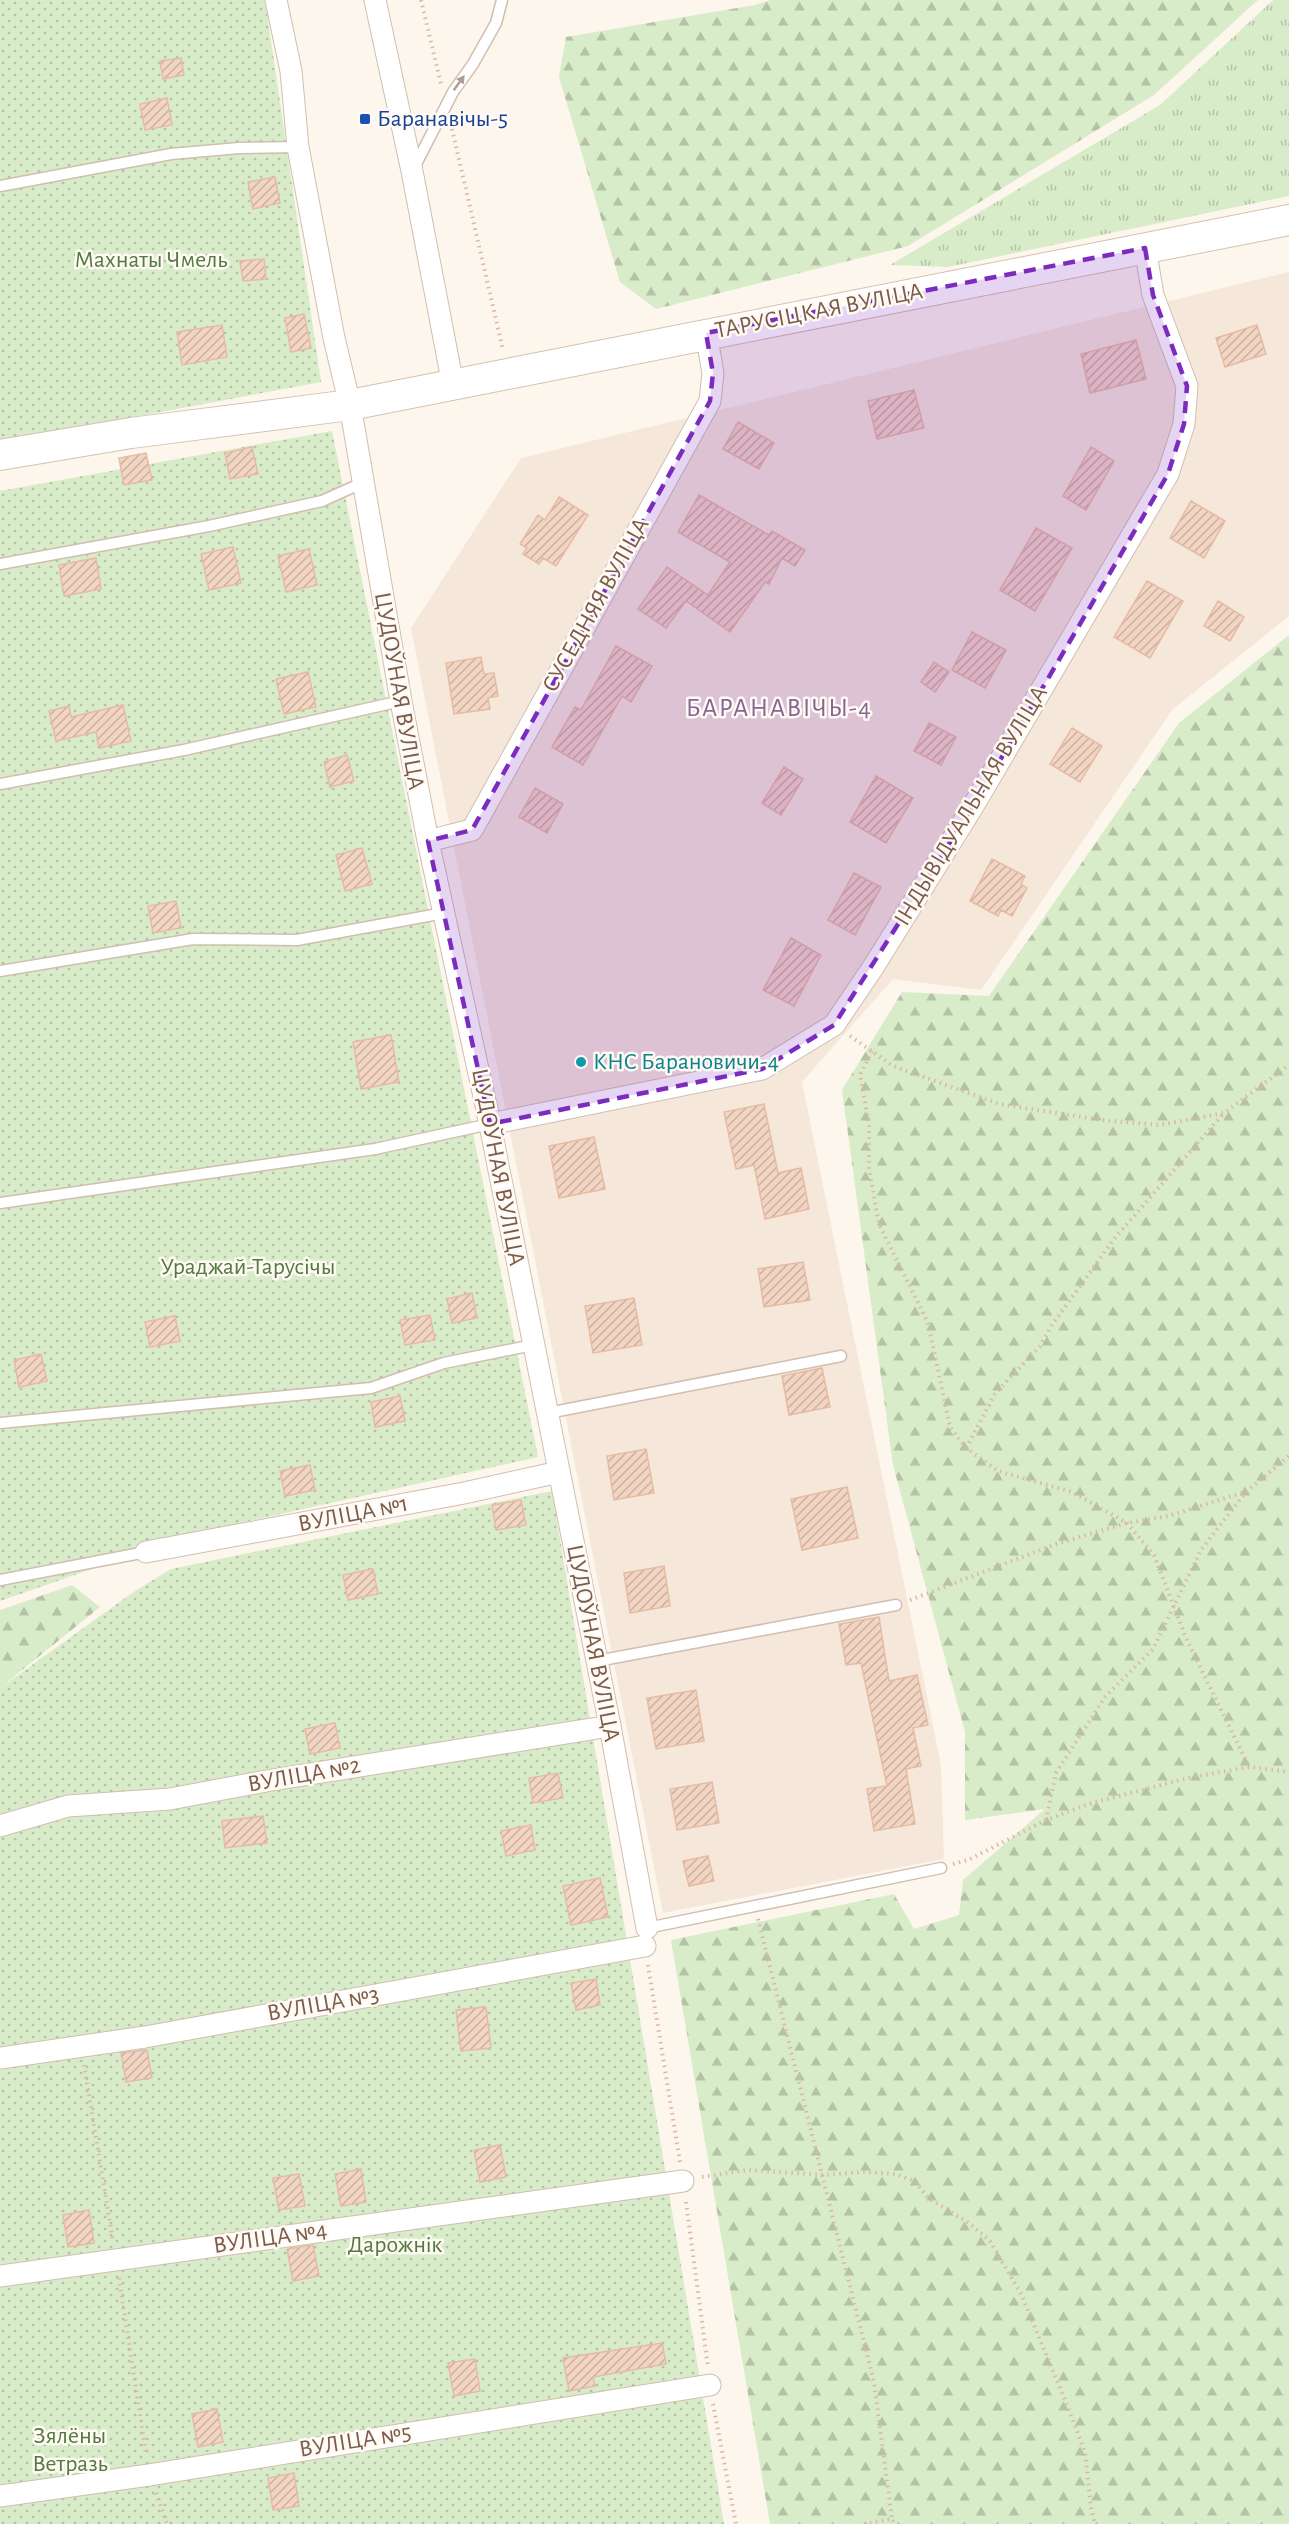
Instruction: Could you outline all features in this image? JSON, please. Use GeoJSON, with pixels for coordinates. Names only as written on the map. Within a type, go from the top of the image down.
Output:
{"type":"FeatureCollection","features":[{"type":"Feature","properties":{"kind":"street","name":"ЦУДОЎНАЯ ВУЛІЦА"},"geometry":{"type":"LineString","coordinates":[[276,0],[291,71],[298,147],[334,338],[350,405],[400,701],[490,1124],[548,1413],[610,1726],[646,1937]]}},
{"type":"Feature","properties":{"kind":"street"},"geometry":{"type":"LineString","coordinates":[[375,0],[412,171],[453,385]]}},
{"type":"Feature","properties":{"kind":"street","name":"ТАРУСІЦКАЯ ВУЛІЦА"},"geometry":{"type":"LineString","coordinates":[[0,455],[131,433],[350,405],[706,333],[1289,220]]}},
{"type":"Feature","properties":{"kind":"street","name":"ІНДЫВІДУАЛЬНАЯ ВУЛІЦА"},"geometry":{"type":"LineString","coordinates":[[490,1124],[762,1069],[834,1025],[975,803],[1168,474],[1184,424],[1187,386],[1154,295],[1145,248]]}},
{"type":"Feature","properties":{"kind":"street","name":"СУСЕДНЯЯ ВУЛІЦА"},"geometry":{"type":"LineString","coordinates":[[428,841],[472,830],[710,401],[713,373],[706,333]]}},
{"type":"Feature","properties":{"kind":"street","name":"ВУЛІЦА №1"},"geometry":{"type":"LineString","coordinates":[[146,1552],[464,1493],[559,1472]]}},
{"type":"Feature","properties":{"kind":"street","name":"ВУЛІЦА №2"},"geometry":{"type":"LineString","coordinates":[[0,1826],[68,1806],[170,1799],[266,1781],[610,1726]]}},
{"type":"Feature","properties":{"kind":"street","name":"ВУЛІЦА №3"},"geometry":{"type":"LineString","coordinates":[[0,2058],[145,2037],[646,1937]]}},
{"type":"Feature","properties":{"kind":"street","name":"ВУЛІЦА №4"},"geometry":{"type":"LineString","coordinates":[[0,2276],[683,2181]]}},
{"type":"Feature","properties":{"kind":"street","name":"ВУЛІЦА №5"},"geometry":{"type":"LineString","coordinates":[[0,2496],[149,2475],[710,2385]]}},
{"type":"Feature","properties":{"kind":"lane"},"geometry":{"type":"LineString","coordinates":[[412,171],[446,104],[473,64],[496,23],[502,0]]}},
{"type":"Feature","properties":{"kind":"lane"},"geometry":{"type":"LineString","coordinates":[[0,186],[171,154],[239,148],[298,147]]}},
{"type":"Feature","properties":{"kind":"lane"},"geometry":{"type":"LineString","coordinates":[[0,564],[209,526],[310,504],[362,483]]}},
{"type":"Feature","properties":{"kind":"lane"},"geometry":{"type":"LineString","coordinates":[[0,784],[184,750],[400,701]]}},
{"type":"Feature","properties":{"kind":"lane"},"geometry":{"type":"LineString","coordinates":[[0,971],[193,939],[297,940],[444,913]]}},
{"type":"Feature","properties":{"kind":"lane"},"geometry":{"type":"LineString","coordinates":[[0,1203],[375,1149],[490,1124]]}},
{"type":"Feature","properties":{"kind":"lane"},"geometry":{"type":"LineString","coordinates":[[0,1423],[371,1388],[444,1363],[533,1345]]}},
{"type":"Feature","properties":{"kind":"lane"},"geometry":{"type":"LineString","coordinates":[[548,1413],[841,1356]]}},
{"type":"Feature","properties":{"kind":"lane"},"geometry":{"type":"LineString","coordinates":[[0,1580],[146,1552]]}},
{"type":"Feature","properties":{"kind":"lane"},"geometry":{"type":"LineString","coordinates":[[597,1661],[896,1605]]}},
{"type":"Feature","properties":{"kind":"lane"},"geometry":{"type":"LineString","coordinates":[[646,1937],[755,1906],[941,1868]]}},
{"type":"Feature","properties":{"kind":"path"},"geometry":{"type":"LineString","coordinates":[[421,0],[508,374]]}},
{"type":"Feature","properties":{"kind":"path"},"geometry":{"type":"LineString","coordinates":[[834,1025],[893,1065],[999,1104],[1101,1120],[1160,1125],[1224,1113]]}},
{"type":"Feature","properties":{"kind":"path"},"geometry":{"type":"LineString","coordinates":[[872,1051],[861,1075],[869,1124],[869,1169],[879,1224],[928,1323],[950,1427],[966,1448],[998,1471],[1072,1492],[1127,1523],[1154,1555],[1172,1605],[1249,1767]]}},
{"type":"Feature","properties":{"kind":"path"},"geometry":{"type":"LineString","coordinates":[[966,1448],[995,1394],[1040,1346],[1052,1325],[1114,1239],[1224,1113],[1289,1065]]}},
{"type":"Feature","properties":{"kind":"path"},"geometry":{"type":"LineString","coordinates":[[1046,1820],[1056,1773],[1105,1697],[1153,1649],[1172,1605],[1201,1550],[1246,1492],[1289,1456]]}},
{"type":"Feature","properties":{"kind":"path"},"geometry":{"type":"LineString","coordinates":[[896,1605],[1056,1544],[1127,1523],[1168,1516],[1246,1492]]}},
{"type":"Feature","properties":{"kind":"path"},"geometry":{"type":"LineString","coordinates":[[941,1868],[968,1860],[1046,1820],[1092,1803],[1178,1781],[1249,1767],[1289,1772]]}},
{"type":"Feature","properties":{"kind":"path"},"geometry":{"type":"LineString","coordinates":[[755,1906],[874,2382],[893,2522],[864,2524]]}},
{"type":"Feature","properties":{"kind":"path"},"geometry":{"type":"LineString","coordinates":[[646,1937],[683,2181],[710,2385],[736,2524]]}},
{"type":"Feature","properties":{"kind":"path"},"geometry":{"type":"LineString","coordinates":[[81,2046],[149,2475],[165,2513],[166,2524]]}},
{"type":"Feature","properties":{"kind":"path"},"geometry":{"type":"LineString","coordinates":[[683,2181],[747,2170],[822,2175],[875,2172],[895,2174],[915,2181],[928,2198],[969,2223],[990,2241],[1021,2294],[1085,2452],[1095,2524]]}},
{"type":"Feature","properties":{"kind":"highlighted area"},"geometry":{"type":"Polygon","coordinates":[[[1145,248],[1153,295],[1187,386],[1184,424],[1168,474],[975,803],[834,1025],[762,1069],[490,1124],[428,841],[472,830],[710,401],[713,373],[706,333],[1145,248]]]}},
{"type":"Feature","properties":{"kind":"shaded area"},"geometry":{"type":"Polygon","coordinates":[[[1289,272],[1289,616],[1172,710],[981,990],[893,979],[802,1082],[941,1765],[944,1859],[663,1913],[411,628],[521,458],[1289,272]]]}},
{"type":"Feature","properties":{"kind":"green space","name":"Махнаты Чмель"},"geometry":{"type":"Polygon","coordinates":[[[0,0],[265,0],[321,382],[0,442],[0,0]]]}},
{"type":"Feature","properties":{"kind":"green space"},"geometry":{"type":"Polygon","coordinates":[[[770,0],[1258,0],[1154,95],[908,246],[656,309],[620,282],[559,77],[566,37],[755,5],[770,0]]]}},
{"type":"Feature","properties":{"kind":"green space"},"geometry":{"type":"Polygon","coordinates":[[[1273,0],[1289,0],[1289,196],[948,267],[890,265],[1160,105],[1273,0]]]}},
{"type":"Feature","properties":{"kind":"green space","name":"Ураджай-Тарусічы"},"geometry":{"type":"Polygon","coordinates":[[[332,431],[538,1457],[195,1533],[0,1601],[0,491],[332,431]]]}},
{"type":"Feature","properties":{"kind":"green space"},"geometry":{"type":"Polygon","coordinates":[[[1289,635],[1289,2524],[770,2524],[671,1940],[894,1894],[914,1929],[959,1915],[963,1880],[1045,1809],[965,1820],[965,1732],[893,1465],[842,1090],[902,992],[989,996],[1179,723],[1289,635]]]}},
{"type":"Feature","properties":{"kind":"green space","name":"Дарожнік"},"geometry":{"type":"Polygon","coordinates":[[[552,1491],[724,2524],[0,2524],[0,1688],[132,1593],[171,1569],[552,1491]]]}},
{"type":"Feature","properties":{"kind":"green space"},"geometry":{"type":"Polygon","coordinates":[[[72,1585],[100,1607],[0,1688],[0,1610],[72,1585]]]}},
{"type":"Feature","properties":{"kind":"building"},"geometry":{"type":"Polygon","coordinates":[[[181,58],[184,75],[163,79],[160,61],[181,58]]]}},
{"type":"Feature","properties":{"kind":"building"},"geometry":{"type":"Polygon","coordinates":[[[167,98],[172,125],[145,130],[140,104],[167,98]]]}},
{"type":"Feature","properties":{"kind":"building"},"geometry":{"type":"Polygon","coordinates":[[[275,177],[280,203],[253,209],[248,182],[275,177]]]}},
{"type":"Feature","properties":{"kind":"building"},"geometry":{"type":"Polygon","coordinates":[[[264,259],[266,279],[243,281],[240,261],[264,259]]]}},
{"type":"Feature","properties":{"kind":"building"},"geometry":{"type":"Polygon","coordinates":[[[304,314],[311,348],[291,352],[285,318],[304,314]]]}},
{"type":"Feature","properties":{"kind":"building"},"geometry":{"type":"Polygon","coordinates":[[[222,325],[227,357],[182,365],[177,332],[222,325]]]}},
{"type":"Feature","properties":{"kind":"building"},"geometry":{"type":"Polygon","coordinates":[[[1257,325],[1266,354],[1225,367],[1216,338],[1257,325]]]}},
{"type":"Feature","properties":{"kind":"building"},"geometry":{"type":"Polygon","coordinates":[[[1136,340],[1146,379],[1090,393],[1081,354],[1136,340]]]}},
{"type":"Feature","properties":{"kind":"building"},"geometry":{"type":"Polygon","coordinates":[[[914,390],[924,428],[877,439],[868,401],[914,390]]]}},
{"type":"Feature","properties":{"kind":"building"},"geometry":{"type":"Polygon","coordinates":[[[738,422],[774,443],[759,469],[723,449],[738,422]]]}},
{"type":"Feature","properties":{"kind":"building"},"geometry":{"type":"Polygon","coordinates":[[[252,447],[258,474],[230,479],[225,453],[252,447]]]}},
{"type":"Feature","properties":{"kind":"building"},"geometry":{"type":"Polygon","coordinates":[[[1091,447],[1114,461],[1086,510],[1063,496],[1091,447]]]}},
{"type":"Feature","properties":{"kind":"building"},"geometry":{"type":"Polygon","coordinates":[[[146,453],[152,480],[124,485],[119,458],[146,453]]]}},
{"type":"Feature","properties":{"kind":"building"},"geometry":{"type":"Polygon","coordinates":[[[699,495],[769,535],[772,531],[805,550],[795,566],[782,558],[769,584],[765,582],[730,632],[686,601],[666,628],[638,609],[667,567],[708,595],[730,562],[678,532],[699,495]]]}},
{"type":"Feature","properties":{"kind":"building"},"geometry":{"type":"Polygon","coordinates":[[[559,497],[588,515],[556,566],[543,558],[539,564],[523,554],[527,548],[520,544],[538,515],[545,520],[559,497]]]}},
{"type":"Feature","properties":{"kind":"building"},"geometry":{"type":"Polygon","coordinates":[[[1191,501],[1225,521],[1204,558],[1170,538],[1191,501]]]}},
{"type":"Feature","properties":{"kind":"building"},"geometry":{"type":"Polygon","coordinates":[[[1036,528],[1072,548],[1035,611],[1000,590],[1036,528]]]}},
{"type":"Feature","properties":{"kind":"building"},"geometry":{"type":"Polygon","coordinates":[[[233,547],[241,583],[209,590],[201,554],[233,547]]]}},
{"type":"Feature","properties":{"kind":"building"},"geometry":{"type":"Polygon","coordinates":[[[309,549],[317,585],[286,592],[278,556],[309,549]]]}},
{"type":"Feature","properties":{"kind":"building"},"geometry":{"type":"Polygon","coordinates":[[[96,558],[101,589],[64,596],[59,565],[96,558]]]}},
{"type":"Feature","properties":{"kind":"building"},"geometry":{"type":"Polygon","coordinates":[[[1147,581],[1183,601],[1150,658],[1114,637],[1147,581]]]}},
{"type":"Feature","properties":{"kind":"building"},"geometry":{"type":"Polygon","coordinates":[[[1218,601],[1244,617],[1230,641],[1204,626],[1218,601]]]}},
{"type":"Feature","properties":{"kind":"building"},"geometry":{"type":"Polygon","coordinates":[[[972,632],[1006,650],[985,688],[952,670],[972,632]]]}},
{"type":"Feature","properties":{"kind":"building"},"geometry":{"type":"Polygon","coordinates":[[[616,646],[652,666],[631,702],[622,696],[583,765],[552,747],[575,707],[581,710],[616,646]]]}},
{"type":"Feature","properties":{"kind":"building"},"geometry":{"type":"Polygon","coordinates":[[[481,657],[484,674],[494,673],[498,696],[488,698],[490,709],[454,714],[446,663],[481,657]]]}},
{"type":"Feature","properties":{"kind":"building"},"geometry":{"type":"Polygon","coordinates":[[[934,662],[949,672],[935,692],[921,682],[934,662]]]}},
{"type":"Feature","properties":{"kind":"building"},"geometry":{"type":"Polygon","coordinates":[[[308,672],[316,707],[284,714],[276,679],[308,672]]]}},
{"type":"Feature","properties":{"kind":"building"},"geometry":{"type":"Polygon","coordinates":[[[123,705],[131,741],[99,748],[96,732],[56,741],[49,711],[69,706],[71,717],[123,705]]]}},
{"type":"Feature","properties":{"kind":"building"},"geometry":{"type":"Polygon","coordinates":[[[929,723],[956,737],[941,765],[914,751],[929,723]]]}},
{"type":"Feature","properties":{"kind":"building"},"geometry":{"type":"Polygon","coordinates":[[[1072,728],[1102,746],[1080,782],[1050,764],[1072,728]]]}},
{"type":"Feature","properties":{"kind":"building"},"geometry":{"type":"Polygon","coordinates":[[[347,755],[354,781],[330,787],[324,762],[347,755]]]}},
{"type":"Feature","properties":{"kind":"building"},"geometry":{"type":"Polygon","coordinates":[[[784,767],[803,779],[781,815],[762,803],[784,767]]]}},
{"type":"Feature","properties":{"kind":"building"},"geometry":{"type":"Polygon","coordinates":[[[876,776],[913,798],[886,843],[850,822],[876,776]]]}},
{"type":"Feature","properties":{"kind":"building"},"geometry":{"type":"Polygon","coordinates":[[[535,788],[563,804],[547,833],[519,817],[535,788]]]}},
{"type":"Feature","properties":{"kind":"building"},"geometry":{"type":"Polygon","coordinates":[[[362,848],[372,884],[345,891],[336,855],[362,848]]]}},
{"type":"Feature","properties":{"kind":"building"},"geometry":{"type":"Polygon","coordinates":[[[992,859],[1025,876],[1021,884],[1027,888],[1012,916],[1001,910],[998,916],[970,901],[992,859]]]}},
{"type":"Feature","properties":{"kind":"building"},"geometry":{"type":"Polygon","coordinates":[[[854,873],[881,887],[855,935],[828,920],[854,873]]]}},
{"type":"Feature","properties":{"kind":"building"},"geometry":{"type":"Polygon","coordinates":[[[176,901],[181,928],[153,933],[148,906],[176,901]]]}},
{"type":"Feature","properties":{"kind":"building"},"geometry":{"type":"Polygon","coordinates":[[[791,938],[821,955],[794,1006],[763,990],[791,938]]]}},
{"type":"Feature","properties":{"kind":"building"},"geometry":{"type":"Polygon","coordinates":[[[391,1035],[399,1082],[361,1089],[353,1042],[391,1035]]]}},
{"type":"Feature","properties":{"kind":"building"},"geometry":{"type":"Polygon","coordinates":[[[764,1104],[778,1173],[801,1168],[809,1209],[765,1219],[754,1165],[736,1169],[724,1112],[764,1104]]]}},
{"type":"Feature","properties":{"kind":"building"},"geometry":{"type":"Polygon","coordinates":[[[594,1137],[605,1189],[559,1198],[549,1146],[594,1137]]]}},
{"type":"Feature","properties":{"kind":"building"},"geometry":{"type":"Polygon","coordinates":[[[803,1262],[810,1300],[764,1307],[758,1269],[803,1262]]]}},
{"type":"Feature","properties":{"kind":"building"},"geometry":{"type":"Polygon","coordinates":[[[472,1293],[477,1318],[452,1323],[447,1299],[472,1293]]]}},
{"type":"Feature","properties":{"kind":"building"},"geometry":{"type":"Polygon","coordinates":[[[634,1298],[642,1345],[593,1353],[585,1306],[634,1298]]]}},
{"type":"Feature","properties":{"kind":"building"},"geometry":{"type":"Polygon","coordinates":[[[430,1315],[435,1340],[405,1345],[400,1320],[430,1315]]]}},
{"type":"Feature","properties":{"kind":"building"},"geometry":{"type":"Polygon","coordinates":[[[175,1316],[180,1341],[150,1347],[145,1322],[175,1316]]]}},
{"type":"Feature","properties":{"kind":"building"},"geometry":{"type":"Polygon","coordinates":[[[41,1354],[47,1381],[19,1387],[14,1360],[41,1354]]]}},
{"type":"Feature","properties":{"kind":"building"},"geometry":{"type":"Polygon","coordinates":[[[822,1368],[830,1407],[789,1415],[782,1376],[822,1368]]]}},
{"type":"Feature","properties":{"kind":"building"},"geometry":{"type":"Polygon","coordinates":[[[400,1396],[405,1421],[375,1427],[371,1402],[400,1396]]]}},
{"type":"Feature","properties":{"kind":"building"},"geometry":{"type":"Polygon","coordinates":[[[646,1449],[654,1493],[614,1500],[607,1456],[646,1449]]]}},
{"type":"Feature","properties":{"kind":"building"},"geometry":{"type":"Polygon","coordinates":[[[310,1465],[315,1490],[285,1496],[280,1471],[310,1465]]]}},
{"type":"Feature","properties":{"kind":"building"},"geometry":{"type":"Polygon","coordinates":[[[847,1487],[858,1538],[802,1550],[791,1499],[847,1487]]]}},
{"type":"Feature","properties":{"kind":"building"},"geometry":{"type":"Polygon","coordinates":[[[521,1500],[526,1525],[496,1530],[492,1505],[521,1500]]]}},
{"type":"Feature","properties":{"kind":"building"},"geometry":{"type":"Polygon","coordinates":[[[664,1566],[670,1606],[630,1613],[624,1573],[664,1566]]]}},
{"type":"Feature","properties":{"kind":"building"},"geometry":{"type":"Polygon","coordinates":[[[373,1569],[378,1594],[348,1600],[343,1575],[373,1569]]]}},
{"type":"Feature","properties":{"kind":"building"},"geometry":{"type":"Polygon","coordinates":[[[879,1617],[889,1681],[917,1675],[928,1725],[913,1728],[921,1766],[906,1769],[915,1824],[874,1831],[867,1789],[887,1786],[861,1663],[846,1665],[839,1624],[879,1617]]]}},
{"type":"Feature","properties":{"kind":"building"},"geometry":{"type":"Polygon","coordinates":[[[696,1690],[704,1741],[656,1749],[647,1698],[696,1690]]]}},
{"type":"Feature","properties":{"kind":"building"},"geometry":{"type":"Polygon","coordinates":[[[335,1723],[340,1748],[310,1754],[305,1729],[335,1723]]]}},
{"type":"Feature","properties":{"kind":"building"},"geometry":{"type":"Polygon","coordinates":[[[558,1773],[563,1798],[533,1803],[529,1778],[558,1773]]]}},
{"type":"Feature","properties":{"kind":"building"},"geometry":{"type":"Polygon","coordinates":[[[712,1782],[719,1823],[677,1830],[670,1789],[712,1782]]]}},
{"type":"Feature","properties":{"kind":"building"},"geometry":{"type":"Polygon","coordinates":[[[263,1816],[267,1843],[225,1848],[222,1821],[263,1816]]]}},
{"type":"Feature","properties":{"kind":"building"},"geometry":{"type":"Polygon","coordinates":[[[531,1825],[535,1850],[506,1856],[501,1831],[531,1825]]]}},
{"type":"Feature","properties":{"kind":"building"},"geometry":{"type":"Polygon","coordinates":[[[708,1856],[714,1881],[689,1886],[683,1861],[708,1856]]]}},
{"type":"Feature","properties":{"kind":"building"},"geometry":{"type":"Polygon","coordinates":[[[600,1878],[608,1917],[571,1925],[563,1886],[600,1878]]]}},
{"type":"Feature","properties":{"kind":"building"},"geometry":{"type":"Polygon","coordinates":[[[596,1979],[600,2005],[576,2010],[571,1983],[596,1979]]]}},
{"type":"Feature","properties":{"kind":"building"},"geometry":{"type":"Polygon","coordinates":[[[486,2007],[491,2048],[461,2051],[456,2010],[486,2007]]]}},
{"type":"Feature","properties":{"kind":"building"},"geometry":{"type":"Polygon","coordinates":[[[147,2050],[152,2078],[126,2082],[121,2053],[147,2050]]]}},
{"type":"Feature","properties":{"kind":"building"},"geometry":{"type":"Polygon","coordinates":[[[500,2145],[506,2177],[480,2182],[474,2150],[500,2145]]]}},
{"type":"Feature","properties":{"kind":"building"},"geometry":{"type":"Polygon","coordinates":[[[361,2169],[366,2202],[341,2206],[335,2174],[361,2169]]]}},
{"type":"Feature","properties":{"kind":"building"},"geometry":{"type":"Polygon","coordinates":[[[299,2174],[305,2206],[279,2210],[273,2178],[299,2174]]]}},
{"type":"Feature","properties":{"kind":"building"},"geometry":{"type":"Polygon","coordinates":[[[89,2210],[94,2243],[68,2247],[63,2215],[89,2210]]]}},
{"type":"Feature","properties":{"kind":"building"},"geometry":{"type":"Polygon","coordinates":[[[313,2245],[319,2276],[293,2281],[287,2249],[313,2245]]]}},
{"type":"Feature","properties":{"kind":"building"},"geometry":{"type":"Polygon","coordinates":[[[662,2343],[666,2364],[593,2377],[595,2386],[569,2391],[563,2358],[662,2343]]]}},
{"type":"Feature","properties":{"kind":"building"},"geometry":{"type":"Polygon","coordinates":[[[475,2359],[480,2391],[454,2396],[448,2363],[475,2359]]]}},
{"type":"Feature","properties":{"kind":"building"},"geometry":{"type":"Polygon","coordinates":[[[217,2409],[223,2442],[198,2447],[192,2414],[217,2409]]]}},
{"type":"Feature","properties":{"kind":"building"},"geometry":{"type":"Polygon","coordinates":[[[294,2473],[299,2506],[273,2510],[268,2478],[294,2473]]]}},
{"type":"Feature","properties":{"kind":"place","name":"Баранавічы-5"},"geometry":{"type":"Point","coordinates":[365,119]}},
{"type":"Feature","properties":{"kind":"place","name":"КНС Барановичи-4"},"geometry":{"type":"Point","coordinates":[581,1062]}},
{"type":"Feature","properties":{"kind":"district","name":"БАРАНАВІЧЫ-4"},"geometry":{"type":"Point","coordinates":[779,708]}},
{"type":"Feature","properties":{"kind":"park label","name":"Зялёны Ветразь"},"geometry":{"type":"Point","coordinates":[70,2450]}}]}
